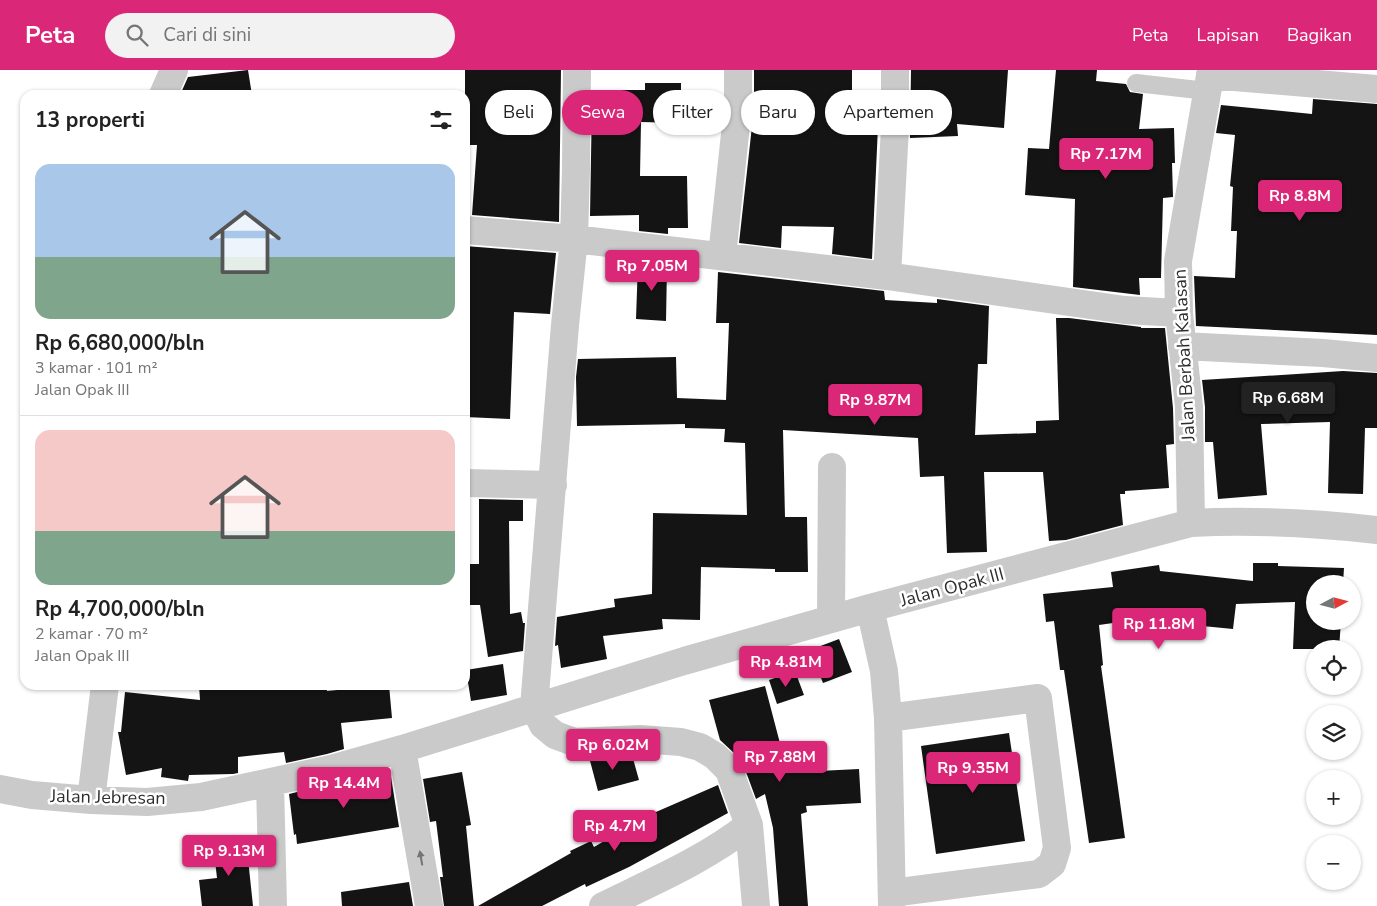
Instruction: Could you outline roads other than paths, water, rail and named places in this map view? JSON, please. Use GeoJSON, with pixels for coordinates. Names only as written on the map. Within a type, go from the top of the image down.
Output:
{"type":"FeatureCollection","features":[{"type":"Feature","properties":{"kind":"street"},"geometry":{"type":"LineString","coordinates":[[165,90],[174,70]]}},
{"type":"Feature","properties":{"kind":"street"},"geometry":{"type":"LineString","coordinates":[[576,70],[574,239],[565,325],[534,707],[543,725],[555,735],[574,742],[640,739],[681,742],[700,747],[716,756],[729,770],[749,825],[756,906]]}},
{"type":"Feature","properties":{"kind":"street"},"geometry":{"type":"LineString","coordinates":[[722,256],[738,106],[738,70]]}},
{"type":"Feature","properties":{"kind":"street"},"geometry":{"type":"LineString","coordinates":[[887,276],[895,127],[895,70]]}},
{"type":"Feature","properties":{"kind":"street"},"geometry":{"type":"LineString","coordinates":[[1209,79],[1377,89]]}},
{"type":"Feature","properties":{"kind":"street","name":"Jalan Berbah Kalasan"},"geometry":{"type":"LineString","coordinates":[[1191,523],[1189,407],[1179,313],[1178,261],[1209,79]]}},
{"type":"Feature","properties":{"kind":"street"},"geometry":{"type":"LineString","coordinates":[[470,230],[574,239],[722,256],[887,276],[1126,310],[1179,313]]}},
{"type":"Feature","properties":{"kind":"street"},"geometry":{"type":"LineString","coordinates":[[1182,346],[1377,358]]}},
{"type":"Feature","properties":{"kind":"street"},"geometry":{"type":"LineString","coordinates":[[831,620],[832,467]]}},
{"type":"Feature","properties":{"kind":"street"},"geometry":{"type":"LineString","coordinates":[[470,483],[553,485]]}},
{"type":"Feature","properties":{"kind":"street","name":"Jalan Opak III"},"geometry":{"type":"LineString","coordinates":[[534,707],[870,608],[1191,523],[1241,521],[1330,525],[1377,530]]}},
{"type":"Feature","properties":{"kind":"street"},"geometry":{"type":"LineString","coordinates":[[870,608],[884,671],[888,718],[892,899],[1039,874],[1052,864],[1057,848],[1038,698],[888,718]]}},
{"type":"Feature","properties":{"kind":"street"},"geometry":{"type":"LineString","coordinates":[[91,800],[104,690]]}},
{"type":"Feature","properties":{"kind":"street","name":"Jalan Jebresan"},"geometry":{"type":"LineString","coordinates":[[0,789],[32,795],[91,800],[147,802],[201,797],[331,769],[402,749],[534,707]]}},
{"type":"Feature","properties":{"kind":"street"},"geometry":{"type":"LineString","coordinates":[[402,749],[429,906]]}},
{"type":"Feature","properties":{"kind":"street"},"geometry":{"type":"LineString","coordinates":[[270,783],[273,906]]}},
{"type":"Feature","properties":{"kind":"street"},"geometry":{"type":"LineString","coordinates":[[603,906],[701,858],[730,840],[749,825]]}},
{"type":"Feature","properties":{"kind":"lane"},"geometry":{"type":"LineString","coordinates":[[1136,83],[1209,79]]}}]}
